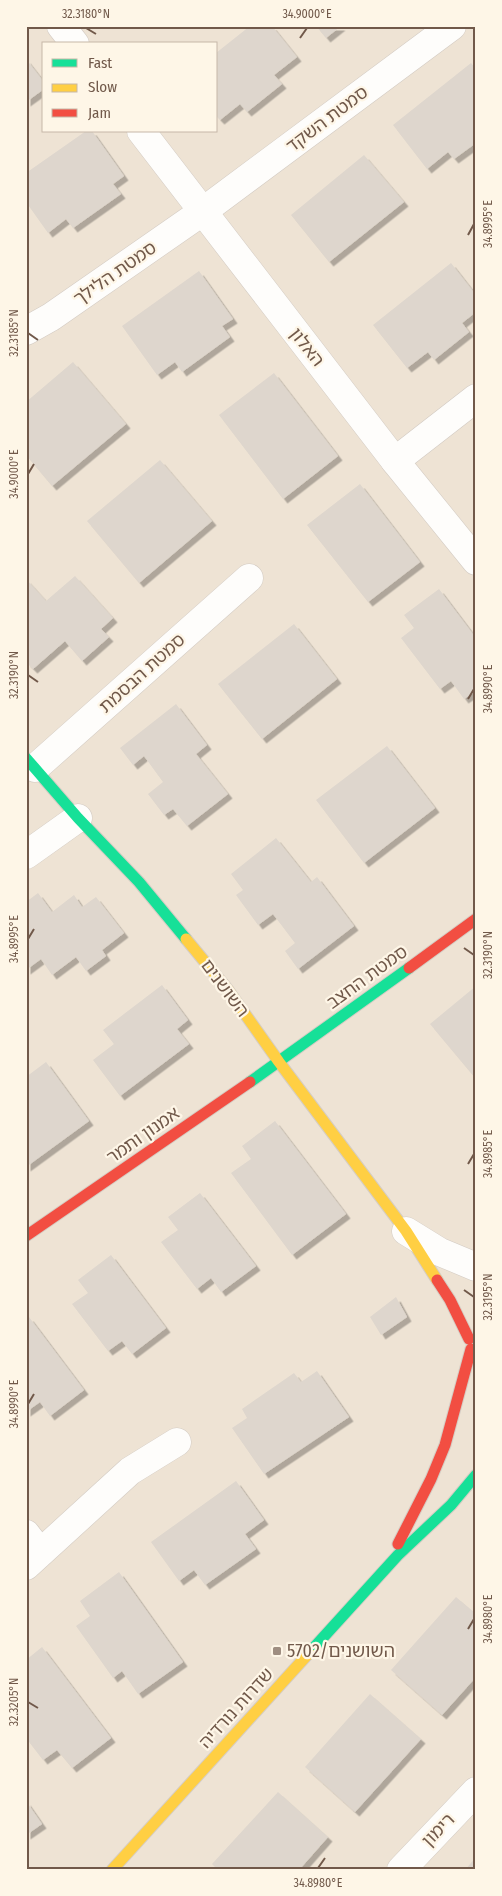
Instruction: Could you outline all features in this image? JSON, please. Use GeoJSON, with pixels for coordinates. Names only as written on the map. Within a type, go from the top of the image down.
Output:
{"type":"FeatureCollection","features":[{"type":"Feature","properties":{"kind":"street"},"geometry":{"type":"LineString","coordinates":[[61,26],[73,42]]}},
{"type":"Feature","properties":{"kind":"street","name":"סמטת השקד"},"geometry":{"type":"LineString","coordinates":[[202,212],[452,26]]}},
{"type":"Feature","properties":{"kind":"street","name":"האלון"},"geometry":{"type":"LineString","coordinates":[[142,132],[395,460],[476,561]]}},
{"type":"Feature","properties":{"kind":"street","name":"סמטת הלילך"},"geometry":{"type":"LineString","coordinates":[[26,330],[61,311],[202,212]]}},
{"type":"Feature","properties":{"kind":"street"},"geometry":{"type":"LineString","coordinates":[[395,460],[476,398]]}},
{"type":"Feature","properties":{"kind":"street","name":"סמטת הבסמת"},"geometry":{"type":"LineString","coordinates":[[30,763],[249,578]]}},
{"type":"Feature","properties":{"kind":"street","name":"השושנים"},"geometry":{"type":"LineString","coordinates":[[30,763],[78,818],[139,882],[228,990],[279,1062],[406,1231],[450,1300],[476,1360]]}},
{"type":"Feature","properties":{"kind":"street"},"geometry":{"type":"LineString","coordinates":[[26,855],[78,818]]}},
{"type":"Feature","properties":{"kind":"street","name":"סמטת החצב"},"geometry":{"type":"LineString","coordinates":[[279,1062],[476,920]]}},
{"type":"Feature","properties":{"kind":"street","name":"אמנון ותמר"},"geometry":{"type":"LineString","coordinates":[[26,1236],[279,1062]]}},
{"type":"Feature","properties":{"kind":"street","name":"השושנים"},"geometry":{"type":"LineString","coordinates":[[406,1231],[440,1252],[476,1266]]}},
{"type":"Feature","properties":{"kind":"street"},"geometry":{"type":"LineString","coordinates":[[470,1321],[470,1344]]}},
{"type":"Feature","properties":{"kind":"street","name":"שדרות נורדיה"},"geometry":{"type":"LineString","coordinates":[[385,1570],[414,1515],[445,1445],[470,1344]]}},
{"type":"Feature","properties":{"kind":"street"},"geometry":{"type":"LineString","coordinates":[[31,1551],[130,1471],[177,1442]]}},
{"type":"Feature","properties":{"kind":"street","name":"שדרות נורדיה"},"geometry":{"type":"LineString","coordinates":[[112,1870],[385,1570],[451,1504],[476,1475]]}},
{"type":"Feature","properties":{"kind":"street","name":"רימון"},"geometry":{"type":"LineString","coordinates":[[401,1870],[476,1791]]}},
{"type":"Feature","properties":{"kind":"shaded area"},"geometry":{"type":"Polygon","coordinates":[[[26,26],[476,26],[476,1870],[26,1870],[26,26]]]}},
{"type":"Feature","properties":{"kind":"building"},"geometry":{"type":"Polygon","coordinates":[[[250,26],[272,26],[297,57],[274,75],[282,84],[247,112],[240,104],[220,120],[218,118],[218,51],[250,26]]]}},
{"type":"Feature","properties":{"kind":"building"},"geometry":{"type":"Polygon","coordinates":[[[316,26],[341,26],[326,38],[316,26]]]}},
{"type":"Feature","properties":{"kind":"building"},"geometry":{"type":"Polygon","coordinates":[[[26,59],[42,79],[42,90],[26,102],[26,59]]]}},
{"type":"Feature","properties":{"kind":"building"},"geometry":{"type":"Polygon","coordinates":[[[471,63],[476,69],[476,143],[454,159],[448,152],[427,169],[393,125],[471,63]]]}},
{"type":"Feature","properties":{"kind":"building"},"geometry":{"type":"Polygon","coordinates":[[[85,132],[93,132],[124,176],[113,184],[121,194],[73,228],[66,219],[48,233],[26,202],[26,173],[85,132]]]}},
{"type":"Feature","properties":{"kind":"building"},"geometry":{"type":"Polygon","coordinates":[[[364,155],[404,202],[329,262],[291,215],[364,155]]]}},
{"type":"Feature","properties":{"kind":"building"},"geometry":{"type":"Polygon","coordinates":[[[451,263],[476,295],[476,312],[462,323],[469,332],[434,360],[428,352],[407,368],[373,325],[451,263]]]}},
{"type":"Feature","properties":{"kind":"building"},"geometry":{"type":"Polygon","coordinates":[[[199,271],[233,319],[222,326],[230,337],[182,372],[175,362],[157,375],[122,326],[199,271]]]}},
{"type":"Feature","properties":{"kind":"building"},"geometry":{"type":"Polygon","coordinates":[[[73,362],[126,424],[52,486],[26,455],[26,402],[73,362]]]}},
{"type":"Feature","properties":{"kind":"building"},"geometry":{"type":"Polygon","coordinates":[[[274,373],[338,456],[283,499],[219,415],[274,373]]]}},
{"type":"Feature","properties":{"kind":"building"},"geometry":{"type":"Polygon","coordinates":[[[160,460],[212,521],[139,583],[87,521],[160,460]]]}},
{"type":"Feature","properties":{"kind":"building"},"geometry":{"type":"Polygon","coordinates":[[[360,484],[420,562],[368,602],[307,525],[360,484]]]}},
{"type":"Feature","properties":{"kind":"building"},"geometry":{"type":"Polygon","coordinates":[[[75,576],[113,618],[101,629],[109,637],[82,661],[65,641],[33,669],[26,662],[26,579],[46,601],[75,576]]]}},
{"type":"Feature","properties":{"kind":"building"},"geometry":{"type":"Polygon","coordinates":[[[439,589],[476,638],[476,691],[464,699],[451,681],[440,689],[401,638],[414,628],[404,615],[439,589]]]}},
{"type":"Feature","properties":{"kind":"building"},"geometry":{"type":"Polygon","coordinates":[[[294,624],[337,679],[262,739],[218,684],[294,624]]]}},
{"type":"Feature","properties":{"kind":"building"},"geometry":{"type":"Polygon","coordinates":[[[176,704],[207,745],[196,754],[228,794],[187,826],[173,809],[164,815],[148,794],[163,782],[144,756],[133,765],[120,748],[176,704]]]}},
{"type":"Feature","properties":{"kind":"building"},"geometry":{"type":"Polygon","coordinates":[[[387,746],[435,808],[364,863],[316,800],[387,746]]]}},
{"type":"Feature","properties":{"kind":"building"},"geometry":{"type":"Polygon","coordinates":[[[276,838],[311,882],[317,877],[354,926],[298,969],[285,951],[295,943],[273,914],[258,925],[236,895],[243,890],[231,874],[276,838]]]}},
{"type":"Feature","properties":{"kind":"building"},"geometry":{"type":"Polygon","coordinates":[[[38,893],[52,912],[74,895],[82,907],[96,897],[124,933],[102,950],[106,956],[86,971],[76,957],[52,975],[41,959],[26,970],[26,902],[38,893]]]}},
{"type":"Feature","properties":{"kind":"building"},"geometry":{"type":"Polygon","coordinates":[[[162,985],[188,1020],[177,1029],[189,1044],[120,1096],[93,1060],[114,1044],[103,1030],[162,985]]]}},
{"type":"Feature","properties":{"kind":"building"},"geometry":{"type":"Polygon","coordinates":[[[476,986],[476,1079],[430,1024],[476,986]]]}},
{"type":"Feature","properties":{"kind":"building"},"geometry":{"type":"Polygon","coordinates":[[[46,1062],[89,1121],[26,1167],[26,1077],[46,1062]]]}},
{"type":"Feature","properties":{"kind":"building"},"geometry":{"type":"Polygon","coordinates":[[[275,1121],[346,1214],[292,1255],[231,1173],[251,1159],[242,1146],[275,1121]]]}},
{"type":"Feature","properties":{"kind":"building"},"geometry":{"type":"Polygon","coordinates":[[[200,1193],[256,1266],[221,1292],[211,1278],[197,1289],[161,1242],[178,1230],[168,1217],[200,1193]]]}},
{"type":"Feature","properties":{"kind":"building"},"geometry":{"type":"Polygon","coordinates":[[[111,1255],[166,1328],[132,1354],[122,1341],[108,1351],[72,1304],[88,1293],[78,1280],[111,1255]]]}},
{"type":"Feature","properties":{"kind":"building"},"geometry":{"type":"Polygon","coordinates":[[[396,1297],[407,1317],[381,1335],[370,1317],[396,1297]]]}},
{"type":"Feature","properties":{"kind":"building"},"geometry":{"type":"Polygon","coordinates":[[[29,1317],[84,1390],[50,1416],[40,1402],[26,1412],[26,1319],[29,1317]]]}},
{"type":"Feature","properties":{"kind":"building"},"geometry":{"type":"Polygon","coordinates":[[[317,1371],[349,1417],[264,1474],[232,1428],[247,1418],[242,1409],[294,1373],[301,1382],[317,1371]]]}},
{"type":"Feature","properties":{"kind":"building"},"geometry":{"type":"Polygon","coordinates":[[[236,1481],[264,1520],[245,1534],[256,1549],[205,1585],[194,1570],[179,1581],[151,1542],[236,1481]]]}},
{"type":"Feature","properties":{"kind":"building"},"geometry":{"type":"Polygon","coordinates":[[[119,1572],[183,1662],[138,1694],[122,1671],[113,1678],[76,1626],[90,1616],[80,1601],[119,1572]]]}},
{"type":"Feature","properties":{"kind":"building"},"geometry":{"type":"Polygon","coordinates":[[[456,1597],[476,1614],[476,1677],[442,1715],[391,1670],[456,1597]]]}},
{"type":"Feature","properties":{"kind":"building"},"geometry":{"type":"Polygon","coordinates":[[[42,1647],[111,1738],[72,1768],[57,1750],[43,1760],[26,1738],[26,1660],[42,1647]]]}},
{"type":"Feature","properties":{"kind":"building"},"geometry":{"type":"Polygon","coordinates":[[[370,1694],[421,1739],[355,1812],[305,1767],[370,1694]]]}},
{"type":"Feature","properties":{"kind":"building"},"geometry":{"type":"Polygon","coordinates":[[[278,1792],[328,1837],[299,1870],[218,1870],[212,1864],[278,1792]]]}},
{"type":"Feature","properties":{"kind":"building"},"geometry":{"type":"Polygon","coordinates":[[[26,1801],[42,1824],[26,1835],[26,1801]]]}},
{"type":"Feature","properties":{"kind":"building"},"geometry":{"type":"Polygon","coordinates":[[[476,1857],[476,1870],[465,1870],[476,1857]]]}},
{"type":"Feature","properties":{"kind":"traffic: fast"},"geometry":{"type":"LineString","coordinates":[[26,758],[78,818],[139,882],[186,939]]}},
{"type":"Feature","properties":{"kind":"traffic: fast"},"geometry":{"type":"LineString","coordinates":[[250,1082],[409,968]]}},
{"type":"Feature","properties":{"kind":"traffic: fast"},"geometry":{"type":"LineString","coordinates":[[309,1653],[398,1555],[451,1505],[476,1475]]}},
{"type":"Feature","properties":{"kind":"traffic: slow"},"geometry":{"type":"LineString","coordinates":[[186,939],[228,990],[279,1062],[406,1231],[437,1280]]}},
{"type":"Feature","properties":{"kind":"traffic: slow"},"geometry":{"type":"LineString","coordinates":[[112,1870],[309,1653]]}},
{"type":"Feature","properties":{"kind":"traffic: jam"},"geometry":{"type":"LineString","coordinates":[[409,968],[476,919]]}},
{"type":"Feature","properties":{"kind":"traffic: jam"},"geometry":{"type":"LineString","coordinates":[[26,1236],[250,1082]]}},
{"type":"Feature","properties":{"kind":"traffic: jam"},"geometry":{"type":"LineString","coordinates":[[437,1280],[450,1300],[469,1339]]}},
{"type":"Feature","properties":{"kind":"traffic: jam"},"geometry":{"type":"LineString","coordinates":[[398,1544],[431,1479],[445,1445],[471,1349]]}},
{"type":"Feature","properties":{"kind":"place","name":"5702/השושנים"},"geometry":{"type":"Point","coordinates":[277,1651]}}]}
